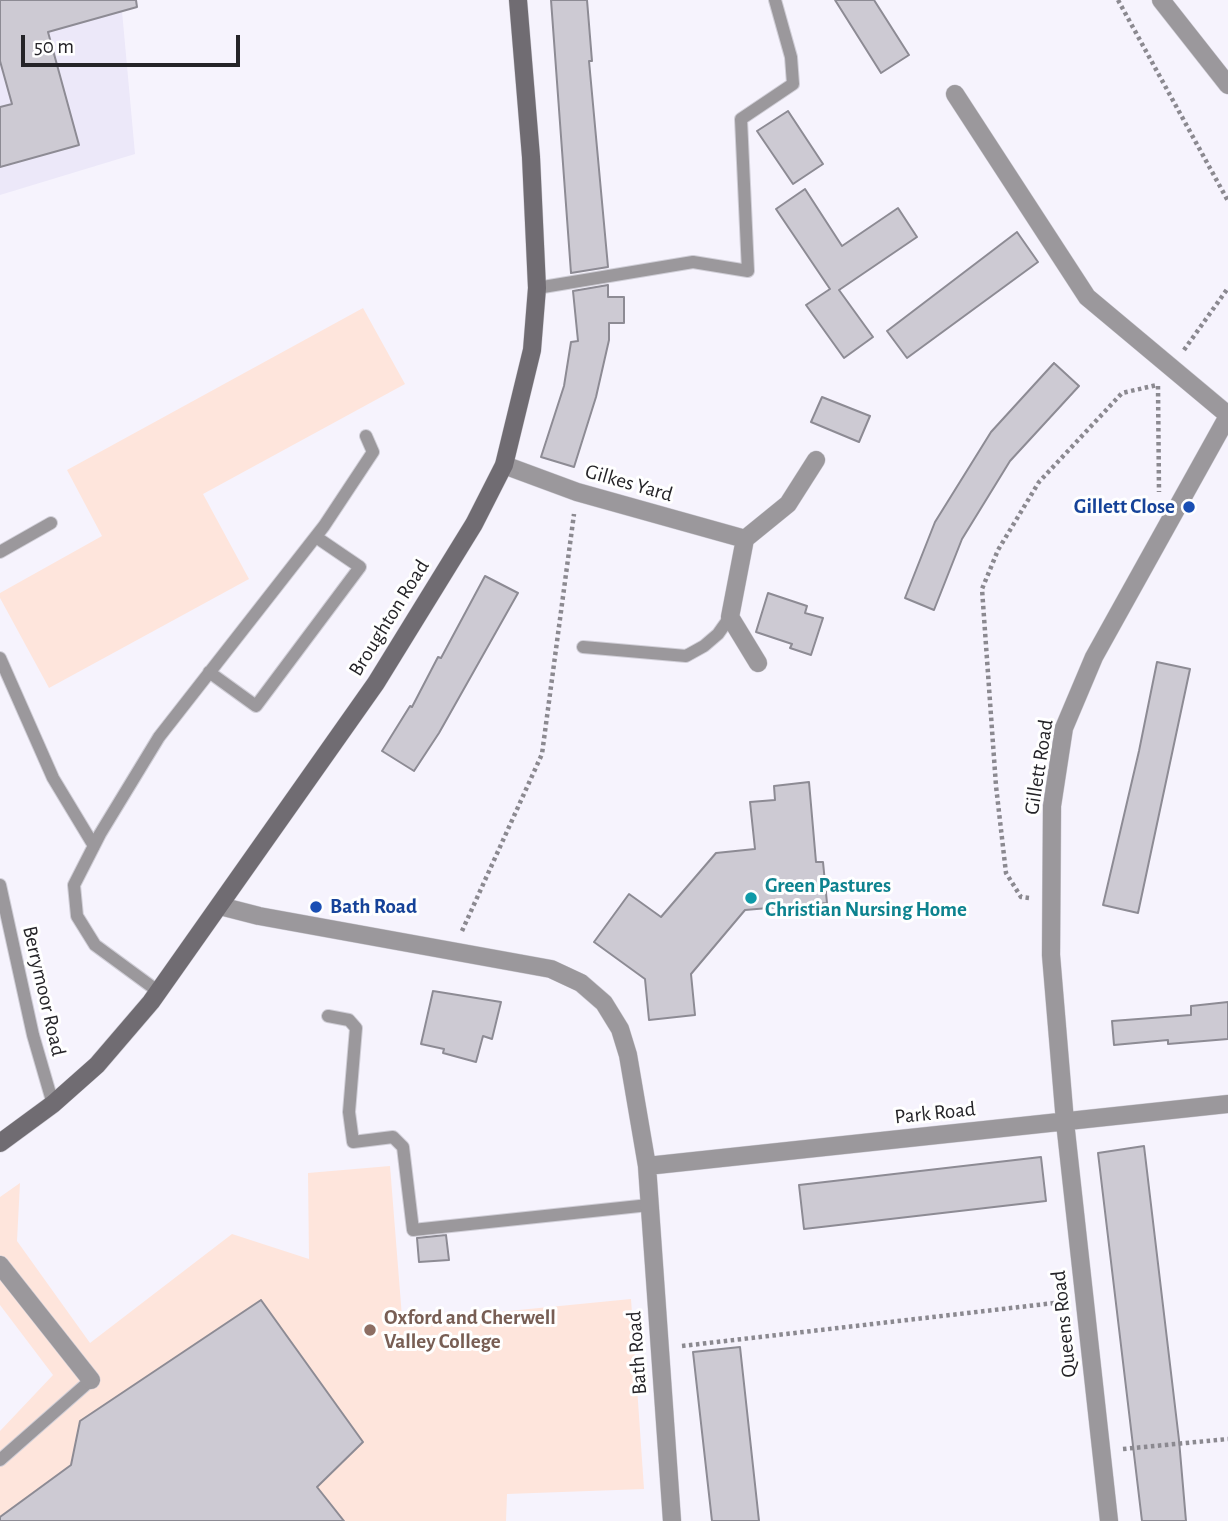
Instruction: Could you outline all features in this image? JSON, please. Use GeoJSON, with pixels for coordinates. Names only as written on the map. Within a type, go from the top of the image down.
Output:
{"type":"FeatureCollection","features":[{"type":"Feature","properties":{"kind":"main road","name":"Broughton Road"},"geometry":{"type":"LineString","coordinates":[[0,1143],[53,1104],[97,1065],[159,992],[376,683],[474,524],[504,465],[533,350],[537,288],[531,157],[518,0]]}},
{"type":"Feature","properties":{"kind":"street"},"geometry":{"type":"LineString","coordinates":[[1161,0],[1228,85]]}},
{"type":"Feature","properties":{"kind":"street"},"geometry":{"type":"LineString","coordinates":[[955,94],[1087,297],[1228,415]]}},
{"type":"Feature","properties":{"kind":"street","name":"Gillett Road"},"geometry":{"type":"LineString","coordinates":[[1065,1122],[1051,956],[1052,806],[1064,728],[1094,657],[1228,415]]}},
{"type":"Feature","properties":{"kind":"street"},"geometry":{"type":"LineString","coordinates":[[758,663],[730,617],[745,539],[788,504],[816,460]]}},
{"type":"Feature","properties":{"kind":"street","name":"Gilkes Yard"},"geometry":{"type":"LineString","coordinates":[[504,465],[577,492],[745,539]]}},
{"type":"Feature","properties":{"kind":"street","name":"Bath Road"},"geometry":{"type":"LineString","coordinates":[[220,906],[259,916],[551,969],[581,982],[604,1003],[620,1029],[628,1055],[647,1167],[672,1521]]}},
{"type":"Feature","properties":{"kind":"street","name":"Park Road"},"geometry":{"type":"LineString","coordinates":[[647,1167],[1228,1104]]}},
{"type":"Feature","properties":{"kind":"street","name":"Queens Road"},"geometry":{"type":"LineString","coordinates":[[1065,1122],[1109,1521]]}},
{"type":"Feature","properties":{"kind":"street"},"geometry":{"type":"LineString","coordinates":[[0,1265],[91,1380]]}},
{"type":"Feature","properties":{"kind":"lane"},"geometry":{"type":"LineString","coordinates":[[537,288],[693,262],[748,271],[741,119],[793,84],[791,57],[775,0]]}},
{"type":"Feature","properties":{"kind":"lane"},"geometry":{"type":"LineString","coordinates":[[159,992],[95,946],[77,916],[74,885],[159,737],[316,537],[373,452],[366,436]]}},
{"type":"Feature","properties":{"kind":"lane"},"geometry":{"type":"LineString","coordinates":[[0,552],[51,523]]}},
{"type":"Feature","properties":{"kind":"lane"},"geometry":{"type":"LineString","coordinates":[[209,672],[256,706],[360,567],[316,537]]}},
{"type":"Feature","properties":{"kind":"lane"},"geometry":{"type":"LineString","coordinates":[[583,647],[685,656],[704,646],[718,634],[730,617]]}},
{"type":"Feature","properties":{"kind":"lane"},"geometry":{"type":"LineString","coordinates":[[0,658],[53,778],[94,846]]}},
{"type":"Feature","properties":{"kind":"lane","name":"Berrymoor Road"},"geometry":{"type":"LineString","coordinates":[[0,885],[33,1035],[53,1104]]}},
{"type":"Feature","properties":{"kind":"lane"},"geometry":{"type":"LineString","coordinates":[[328,1016],[349,1020],[356,1028],[349,1112],[353,1142],[393,1137],[403,1147],[412,1230],[649,1205]]}},
{"type":"Feature","properties":{"kind":"lane"},"geometry":{"type":"LineString","coordinates":[[0,1460],[91,1380]]}},
{"type":"Feature","properties":{"kind":"path"},"geometry":{"type":"LineString","coordinates":[[1118,0],[1228,201]]}},
{"type":"Feature","properties":{"kind":"path"},"geometry":{"type":"LineString","coordinates":[[1051,900],[1021,897],[1006,873],[996,786],[982,589],[998,550],[1039,482],[1122,393],[1158,385]]}},
{"type":"Feature","properties":{"kind":"path"},"geometry":{"type":"LineString","coordinates":[[453,950],[542,754],[577,492]]}},
{"type":"Feature","properties":{"kind":"path"},"geometry":{"type":"LineString","coordinates":[[660,1348],[1084,1300]]}},
{"type":"Feature","properties":{"kind":"path"},"geometry":{"type":"LineString","coordinates":[[1101,1452],[1228,1438]]}},
{"type":"Feature","properties":{"kind":"shaded area"},"geometry":{"type":"Polygon","coordinates":[[[0,0],[121,0],[135,154],[0,195],[0,0]]]}},
{"type":"Feature","properties":{"kind":"shaded area"},"geometry":{"type":"Polygon","coordinates":[[[363,308],[405,384],[203,494],[249,579],[49,688],[0,598],[0,593],[102,536],[67,470],[363,308]]]}},
{"type":"Feature","properties":{"kind":"shaded area","name":"Oxford and Cherwell Valley College"},"geometry":{"type":"Polygon","coordinates":[[[390,1166],[402,1317],[478,1314],[631,1299],[644,1489],[507,1494],[506,1521],[0,1521],[0,1431],[53,1375],[0,1305],[0,1197],[20,1183],[17,1241],[90,1343],[232,1234],[309,1259],[308,1173],[390,1166]]]}},
{"type":"Feature","properties":{"kind":"building"},"geometry":{"type":"Polygon","coordinates":[[[0,0],[136,0],[137,7],[48,32],[79,145],[0,167],[0,107],[12,104],[0,61],[0,0]]]}},
{"type":"Feature","properties":{"kind":"building"},"geometry":{"type":"Polygon","coordinates":[[[551,0],[587,0],[592,61],[589,61],[608,267],[571,273],[551,0]]]}},
{"type":"Feature","properties":{"kind":"building"},"geometry":{"type":"Polygon","coordinates":[[[835,0],[874,0],[909,55],[881,73],[835,0]]]}},
{"type":"Feature","properties":{"kind":"building"},"geometry":{"type":"Polygon","coordinates":[[[788,111],[823,164],[793,184],[757,131],[788,111]]]}},
{"type":"Feature","properties":{"kind":"building"},"geometry":{"type":"Polygon","coordinates":[[[805,189],[842,246],[898,208],[917,237],[839,290],[873,337],[844,358],[806,305],[830,289],[776,209],[805,189]]]}},
{"type":"Feature","properties":{"kind":"building"},"geometry":{"type":"Polygon","coordinates":[[[1017,232],[1038,262],[907,358],[887,331],[1017,232]]]}},
{"type":"Feature","properties":{"kind":"building"},"geometry":{"type":"Polygon","coordinates":[[[608,285],[608,297],[624,297],[624,323],[609,323],[609,340],[596,397],[574,467],[541,457],[564,386],[571,342],[578,341],[573,291],[608,285]]]}},
{"type":"Feature","properties":{"kind":"building"},"geometry":{"type":"Polygon","coordinates":[[[1054,363],[1079,386],[1010,461],[962,539],[934,610],[905,598],[935,522],[991,432],[1054,363]]]}},
{"type":"Feature","properties":{"kind":"building"},"geometry":{"type":"Polygon","coordinates":[[[822,397],[870,416],[859,442],[811,422],[822,397]]]}},
{"type":"Feature","properties":{"kind":"building"},"geometry":{"type":"Polygon","coordinates":[[[485,576],[518,593],[439,733],[414,771],[382,751],[410,706],[412,707],[438,657],[441,658],[485,576]]]}},
{"type":"Feature","properties":{"kind":"building"},"geometry":{"type":"Polygon","coordinates":[[[768,593],[807,606],[805,613],[823,618],[811,655],[790,648],[792,644],[756,632],[768,593]]]}},
{"type":"Feature","properties":{"kind":"building"},"geometry":{"type":"Polygon","coordinates":[[[1157,662],[1190,669],[1138,913],[1103,905],[1157,662]]]}},
{"type":"Feature","properties":{"kind":"building","name":"Green Pastures Christian Nursing Home"},"geometry":{"type":"Polygon","coordinates":[[[809,782],[816,862],[823,862],[827,903],[745,910],[691,974],[695,1015],[649,1020],[645,979],[594,942],[629,894],[661,917],[716,853],[755,849],[750,802],[775,800],[774,786],[809,782]]]}},
{"type":"Feature","properties":{"kind":"building"},"geometry":{"type":"Polygon","coordinates":[[[433,991],[501,1002],[492,1039],[483,1036],[476,1062],[443,1053],[444,1049],[421,1044],[433,991]]]}},
{"type":"Feature","properties":{"kind":"building"},"geometry":{"type":"Polygon","coordinates":[[[1228,1002],[1228,1039],[1168,1044],[1168,1040],[1114,1045],[1112,1021],[1191,1015],[1191,1006],[1228,1002]]]}},
{"type":"Feature","properties":{"kind":"building"},"geometry":{"type":"Polygon","coordinates":[[[1144,1146],[1186,1521],[1142,1521],[1098,1153],[1144,1146]]]}},
{"type":"Feature","properties":{"kind":"building"},"geometry":{"type":"Polygon","coordinates":[[[1041,1157],[1046,1201],[804,1229],[799,1185],[1041,1157]]]}},
{"type":"Feature","properties":{"kind":"building"},"geometry":{"type":"Polygon","coordinates":[[[446,1235],[449,1260],[419,1262],[417,1238],[446,1235]]]}},
{"type":"Feature","properties":{"kind":"building"},"geometry":{"type":"Polygon","coordinates":[[[261,1300],[363,1442],[317,1487],[344,1521],[0,1521],[0,1517],[71,1465],[80,1421],[261,1300]]]}},
{"type":"Feature","properties":{"kind":"building"},"geometry":{"type":"Polygon","coordinates":[[[740,1347],[759,1521],[712,1521],[693,1352],[740,1347]]]}},
{"type":"Feature","properties":{"kind":"place","name":"Gillett Close"},"geometry":{"type":"Point","coordinates":[1189,507]}},
{"type":"Feature","properties":{"kind":"place","name":"Green Pastures Christian Nursing Home"},"geometry":{"type":"Point","coordinates":[751,898]}},
{"type":"Feature","properties":{"kind":"place","name":"Bath Road"},"geometry":{"type":"Point","coordinates":[316,907]}},
{"type":"Feature","properties":{"kind":"place","name":"Oxford and Cherwell Valley College"},"geometry":{"type":"Point","coordinates":[370,1330]}}]}
